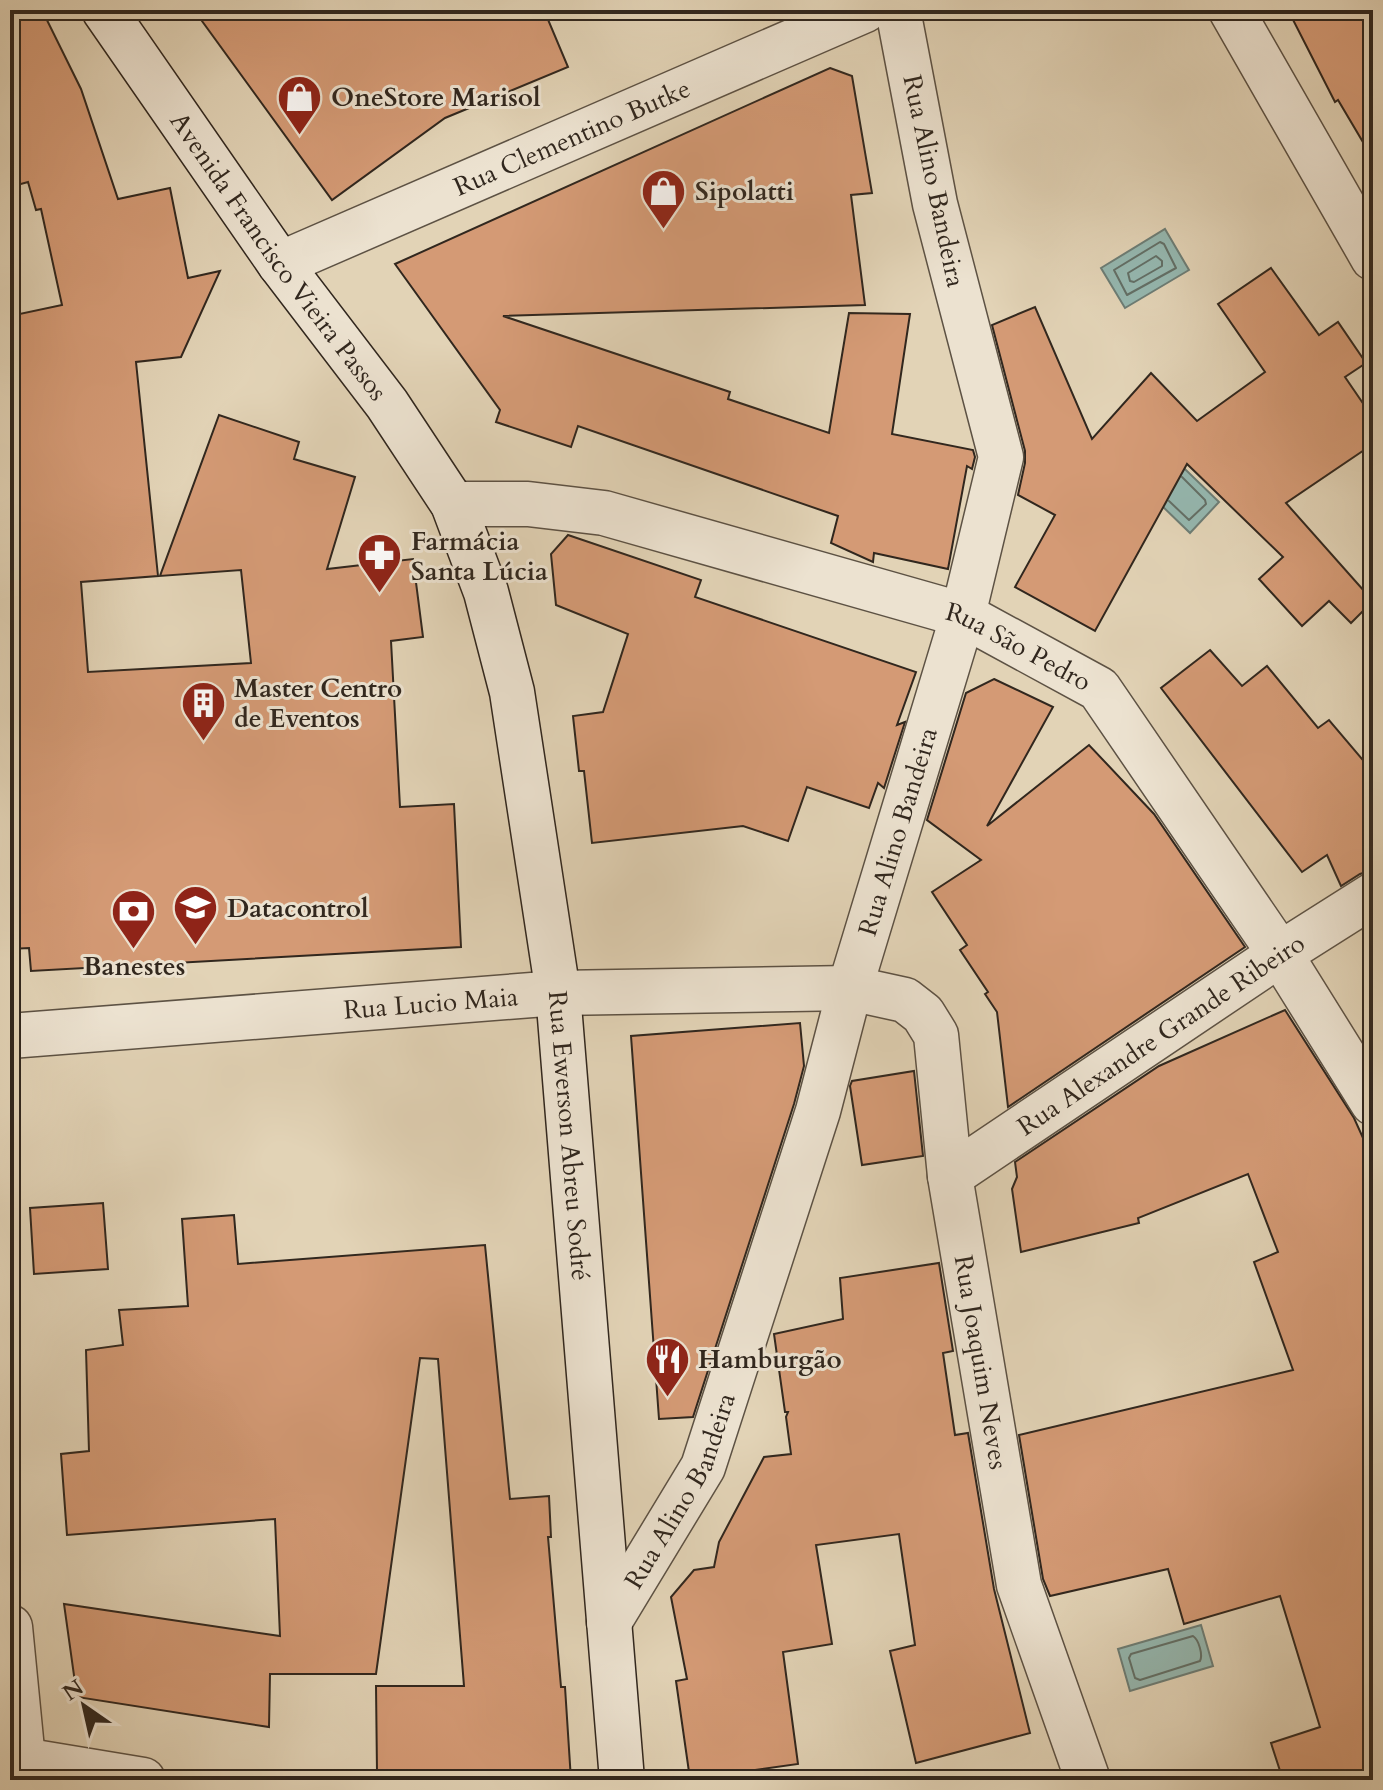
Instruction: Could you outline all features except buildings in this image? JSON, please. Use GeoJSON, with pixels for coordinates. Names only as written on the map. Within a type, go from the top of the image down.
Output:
{"type":"FeatureCollection","features":[{"type":"Feature","properties":{"kind":"street","name":"Avenida Francisco Vieira Passos"},"geometry":{"type":"LineString","coordinates":[[104,10],[280,264],[387,404],[453,504]]}},
{"type":"Feature","properties":{"kind":"street","name":"Rua Clementino Butke"},"geometry":{"type":"LineString","coordinates":[[280,264],[865,10]]}},
{"type":"Feature","properties":{"kind":"street","name":"Rua Alino Bandeira"},"geometry":{"type":"LineString","coordinates":[[609,1622],[703,1467],[818,1111],[850,988],[963,615],[1001,457],[935,204],[898,10]]}},
{"type":"Feature","properties":{"kind":"street"},"geometry":{"type":"LineString","coordinates":[[1231,10],[1373,258]]}},
{"type":"Feature","properties":{"kind":"street","name":"Rua São Pedro"},"geometry":{"type":"LineString","coordinates":[[453,504],[528,504],[604,513],[963,615],[1099,689],[1280,954],[1373,1103]]}},
{"type":"Feature","properties":{"kind":"street","name":"Rua Ewerson Abreu Sodré"},"geometry":{"type":"LineString","coordinates":[[453,504],[486,592],[512,692],[558,993],[622,1780]]}},
{"type":"Feature","properties":{"kind":"street","name":"Rua Alexandre Grande Ribeiro"},"geometry":{"type":"LineString","coordinates":[[950,1176],[1373,895]]}},
{"type":"Feature","properties":{"kind":"street","name":"Rua Lucio Maia"},"geometry":{"type":"LineString","coordinates":[[10,1036],[558,993],[850,988]]}},
{"type":"Feature","properties":{"kind":"street","name":"Rua Joaquim Neves"},"geometry":{"type":"LineString","coordinates":[[850,988],[905,1000],[923,1014],[936,1035],[950,1176],[1019,1585],[1088,1780]]}},
{"type":"Feature","properties":{"kind":"street"},"geometry":{"type":"LineString","coordinates":[[10,1627],[17,1766],[143,1780]]}},
{"type":"Feature","properties":{"kind":"water"},"geometry":{"type":"Polygon","coordinates":[[[1165,229],[1189,270],[1125,308],[1101,268],[1165,229]]]}},
{"type":"Feature","properties":{"kind":"water"},"geometry":{"type":"Polygon","coordinates":[[[1158,443],[1219,502],[1190,533],[1128,473],[1158,443]]]}},
{"type":"Feature","properties":{"kind":"water"},"geometry":{"type":"Polygon","coordinates":[[[1201,1625],[1213,1666],[1130,1691],[1118,1649],[1201,1625]]]}},
{"type":"Feature","properties":{"kind":"place","name":"OneStore Marisol"},"geometry":{"type":"Point","coordinates":[300,136]}},
{"type":"Feature","properties":{"kind":"place","name":"Sipolatti"},"geometry":{"type":"Point","coordinates":[664,230]}},
{"type":"Feature","properties":{"kind":"place","name":"Farmácia Santa Lúcia"},"geometry":{"type":"Point","coordinates":[380,595]}},
{"type":"Feature","properties":{"kind":"place","name":"Master Centro de Eventos"},"geometry":{"type":"Point","coordinates":[203,742]}},
{"type":"Feature","properties":{"kind":"place","name":"Datacontrol"},"geometry":{"type":"Point","coordinates":[196,947]}},
{"type":"Feature","properties":{"kind":"place","name":"Banestes"},"geometry":{"type":"Point","coordinates":[134,950]}},
{"type":"Feature","properties":{"kind":"place","name":"Hamburgão"},"geometry":{"type":"Point","coordinates":[667,1398]}}]}
